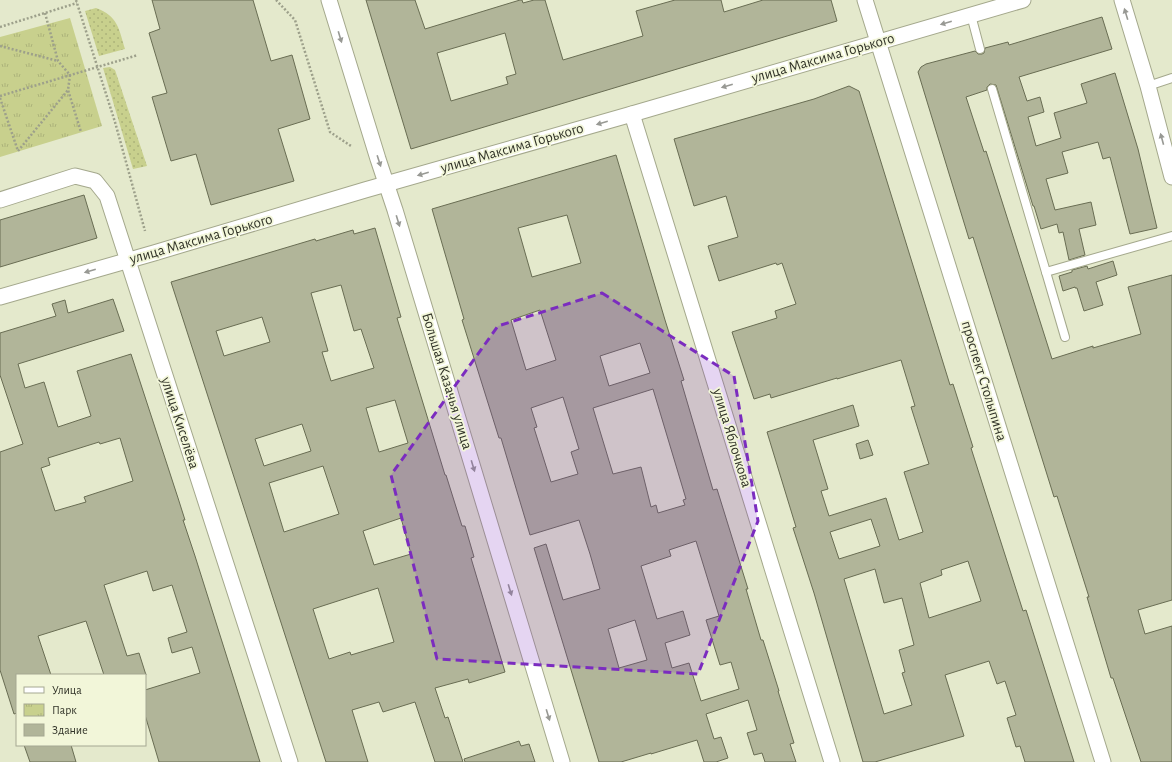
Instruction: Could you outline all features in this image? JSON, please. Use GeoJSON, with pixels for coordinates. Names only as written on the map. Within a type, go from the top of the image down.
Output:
{"type":"FeatureCollection","features":[{"type":"Feature","properties":{"kind":"street","name":"Большая Казачья улица"},"geometry":{"type":"LineString","coordinates":[[328,0],[386,184],[562,762]]}},
{"type":"Feature","properties":{"kind":"street","name":"проспект Столыпина"},"geometry":{"type":"LineString","coordinates":[[865,0],[1103,762]]}},
{"type":"Feature","properties":{"kind":"street","name":"улица Максима Горького"},"geometry":{"type":"LineString","coordinates":[[0,297],[1024,0]]}},
{"type":"Feature","properties":{"kind":"street"},"geometry":{"type":"LineString","coordinates":[[1122,0],[1148,86],[1172,177]]}},
{"type":"Feature","properties":{"kind":"street","name":"улица Яблочкова"},"geometry":{"type":"LineString","coordinates":[[632,114],[832,762]]}},
{"type":"Feature","properties":{"kind":"street","name":"улица Киселёва"},"geometry":{"type":"LineString","coordinates":[[0,200],[75,176],[95,180],[106,196],[290,762]]}},
{"type":"Feature","properties":{"kind":"lane"},"geometry":{"type":"LineString","coordinates":[[971,15],[980,49]]}},
{"type":"Feature","properties":{"kind":"lane"},"geometry":{"type":"LineString","coordinates":[[1148,86],[1172,78]]}},
{"type":"Feature","properties":{"kind":"lane"},"geometry":{"type":"LineString","coordinates":[[992,88],[1065,337]]}},
{"type":"Feature","properties":{"kind":"lane"},"geometry":{"type":"LineString","coordinates":[[1046,272],[1172,236]]}},
{"type":"Feature","properties":{"kind":"path"},"geometry":{"type":"LineString","coordinates":[[276,0],[295,20],[330,132],[351,146]]}},
{"type":"Feature","properties":{"kind":"path"},"geometry":{"type":"LineString","coordinates":[[0,26],[77,2],[115,122],[145,231]]}},
{"type":"Feature","properties":{"kind":"path"},"geometry":{"type":"LineString","coordinates":[[45,13],[58,61],[70,75],[68,90],[80,132]]}},
{"type":"Feature","properties":{"kind":"path"},"geometry":{"type":"LineString","coordinates":[[0,46],[58,61]]}},
{"type":"Feature","properties":{"kind":"path"},"geometry":{"type":"LineString","coordinates":[[68,90],[18,151],[0,97],[138,55]]}},
{"type":"Feature","properties":{"kind":"highlighted area"},"geometry":{"type":"Polygon","coordinates":[[[602,293],[734,376],[758,521],[698,674],[568,668],[437,659],[391,475],[498,326],[602,293]]]}},
{"type":"Feature","properties":{"kind":"green space"},"geometry":{"type":"Polygon","coordinates":[[[96,8],[103,11],[113,19],[119,29],[125,49],[99,56],[85,11],[96,8]]]}},
{"type":"Feature","properties":{"kind":"green space"},"geometry":{"type":"Polygon","coordinates":[[[70,18],[102,126],[0,157],[0,37],[70,18]]]}},
{"type":"Feature","properties":{"kind":"green space"},"geometry":{"type":"Polygon","coordinates":[[[110,67],[115,70],[147,166],[133,169],[103,68],[110,67]]]}},
{"type":"Feature","properties":{"kind":"building"},"geometry":{"type":"Polygon","coordinates":[[[152,0],[253,0],[271,61],[292,55],[310,119],[278,129],[294,181],[211,205],[196,154],[171,161],[152,97],[167,93],[149,33],[160,29],[152,0]]]}},
{"type":"Feature","properties":{"kind":"building"},"geometry":{"type":"Polygon","coordinates":[[[366,0],[415,0],[425,29],[520,0],[522,0],[523,3],[534,0],[545,0],[563,60],[643,36],[636,11],[675,0],[721,0],[724,12],[763,0],[831,0],[837,21],[411,149],[366,0]],[[505,33],[437,53],[451,101],[508,84],[506,77],[516,74],[505,33]]]}},
{"type":"Feature","properties":{"kind":"building"},"geometry":{"type":"Polygon","coordinates":[[[1102,17],[1112,49],[1019,77],[1027,101],[1040,97],[1044,112],[1028,117],[1036,146],[1061,138],[1054,113],[1087,103],[1081,84],[1115,73],[1138,149],[1157,228],[1130,234],[1110,157],[1103,159],[1098,142],[1062,152],[1068,173],[1046,179],[1055,210],[1091,202],[1096,225],[1079,229],[1085,255],[1069,260],[1063,232],[1059,233],[1057,224],[1041,229],[996,85],[990,84],[987,87],[987,90],[966,97],[984,152],[986,151],[1052,359],[1093,346],[1093,348],[1141,334],[1128,287],[1172,275],[1172,600],[1138,610],[1145,634],[1172,626],[1172,762],[1141,762],[1113,678],[1111,678],[1087,597],[1089,597],[1057,496],[1054,497],[973,237],[969,239],[918,72],[921,67],[926,64],[975,51],[978,54],[982,54],[984,53],[985,48],[1008,42],[1009,45],[1102,17]]]}},
{"type":"Feature","properties":{"kind":"building"},"geometry":{"type":"Polygon","coordinates":[[[849,86],[859,91],[950,385],[953,384],[973,447],[971,448],[998,533],[1023,611],[1026,610],[1074,762],[1025,762],[1020,746],[1016,747],[1007,718],[1016,715],[1005,681],[997,684],[989,661],[945,675],[964,736],[875,762],[863,762],[814,593],[793,528],[796,527],[767,432],[853,405],[859,426],[813,440],[828,489],[821,491],[829,516],[886,498],[899,540],[923,532],[904,472],[929,464],[911,407],[915,406],[901,360],[771,398],[770,394],[754,399],[732,332],[777,318],[775,311],[796,304],[782,263],[777,265],[776,263],[719,281],[708,246],[738,237],[726,196],[694,206],[674,139],[814,99],[849,86]],[[871,519],[830,532],[839,559],[880,546],[871,519]],[[968,561],[941,570],[942,575],[920,583],[929,618],[981,601],[968,561]],[[875,569],[844,579],[884,714],[912,705],[902,673],[905,672],[899,650],[914,645],[902,598],[884,603],[875,569]]]}},
{"type":"Feature","properties":{"kind":"building"},"geometry":{"type":"Polygon","coordinates":[[[616,155],[684,380],[681,381],[713,490],[717,489],[748,589],[746,589],[761,640],[763,640],[779,691],[794,743],[790,744],[796,762],[765,762],[762,753],[754,755],[747,733],[757,730],[748,700],[706,714],[714,739],[721,737],[728,758],[716,762],[704,762],[697,740],[621,762],[599,762],[534,548],[546,544],[563,600],[600,589],[590,554],[579,520],[530,535],[501,438],[499,438],[462,320],[464,319],[432,209],[616,155]],[[567,215],[518,228],[532,277],[581,263],[567,215]],[[540,310],[511,320],[526,370],[556,360],[540,310]],[[640,343],[600,356],[609,386],[650,373],[640,343]],[[653,389],[593,408],[613,474],[641,467],[651,507],[656,505],[658,513],[685,505],[683,500],[686,499],[653,389]],[[563,397],[531,408],[537,427],[534,428],[551,482],[578,474],[571,452],[579,449],[563,397]],[[696,541],[669,550],[671,556],[641,566],[657,619],[683,611],[690,635],[665,643],[672,668],[689,663],[701,701],[739,689],[731,662],[720,665],[706,620],[719,616],[696,541]],[[635,620],[608,629],[619,668],[647,660],[635,620]]]}},
{"type":"Feature","properties":{"kind":"building"},"geometry":{"type":"Polygon","coordinates":[[[84,195],[97,238],[0,267],[0,220],[84,195]]]}},
{"type":"Feature","properties":{"kind":"building"},"geometry":{"type":"Polygon","coordinates":[[[375,228],[401,317],[397,318],[445,475],[462,526],[465,526],[474,557],[471,558],[505,672],[469,683],[468,679],[435,688],[445,718],[448,717],[463,762],[435,762],[415,702],[383,712],[379,702],[352,710],[368,762],[326,762],[171,282],[315,239],[316,241],[353,230],[354,234],[375,228]],[[341,285],[311,293],[328,351],[322,352],[331,381],[374,368],[361,329],[354,331],[341,285]],[[262,317],[216,331],[224,356],[270,342],[262,317]],[[395,400],[366,408],[379,452],[408,443],[395,400]],[[302,424],[255,439],[264,466],[311,451],[302,424]],[[323,466],[269,483],[284,532],[339,514],[323,466]],[[401,518],[363,531],[374,565],[411,554],[401,518]],[[378,588],[313,609],[329,659],[350,652],[351,655],[394,642],[378,588]]]}},
{"type":"Feature","properties":{"kind":"building"},"geometry":{"type":"Polygon","coordinates":[[[1113,261],[1117,275],[1096,282],[1103,305],[1084,311],[1077,288],[1075,287],[1063,291],[1059,276],[1072,272],[1072,270],[1087,266],[1088,269],[1113,261]]]}},
{"type":"Feature","properties":{"kind":"building"},"geometry":{"type":"Polygon","coordinates":[[[113,299],[124,331],[18,364],[25,388],[44,382],[58,427],[91,416],[77,371],[131,354],[185,520],[183,520],[260,762],[159,762],[146,718],[146,690],[200,673],[192,647],[172,653],[168,638],[187,632],[172,585],[153,591],[147,571],[104,585],[127,656],[139,653],[146,674],[104,674],[86,621],[38,636],[51,674],[16,674],[16,713],[14,714],[0,670],[0,452],[23,444],[0,375],[0,333],[56,316],[52,304],[65,300],[68,313],[113,299]],[[120,438],[100,444],[99,442],[48,458],[50,465],[41,468],[55,511],[86,502],[84,497],[133,481],[120,438]]]}},
{"type":"Feature","properties":{"kind":"building"},"geometry":{"type":"Polygon","coordinates":[[[868,440],[873,455],[860,459],[856,444],[868,440]]]}},
{"type":"Feature","properties":{"kind":"building"},"geometry":{"type":"Polygon","coordinates":[[[519,741],[521,746],[529,744],[535,762],[465,762],[464,759],[519,741]]]}},
{"type":"Feature","properties":{"kind":"building"},"geometry":{"type":"Polygon","coordinates":[[[24,746],[71,746],[76,762],[30,762],[24,746]]]}}]}
